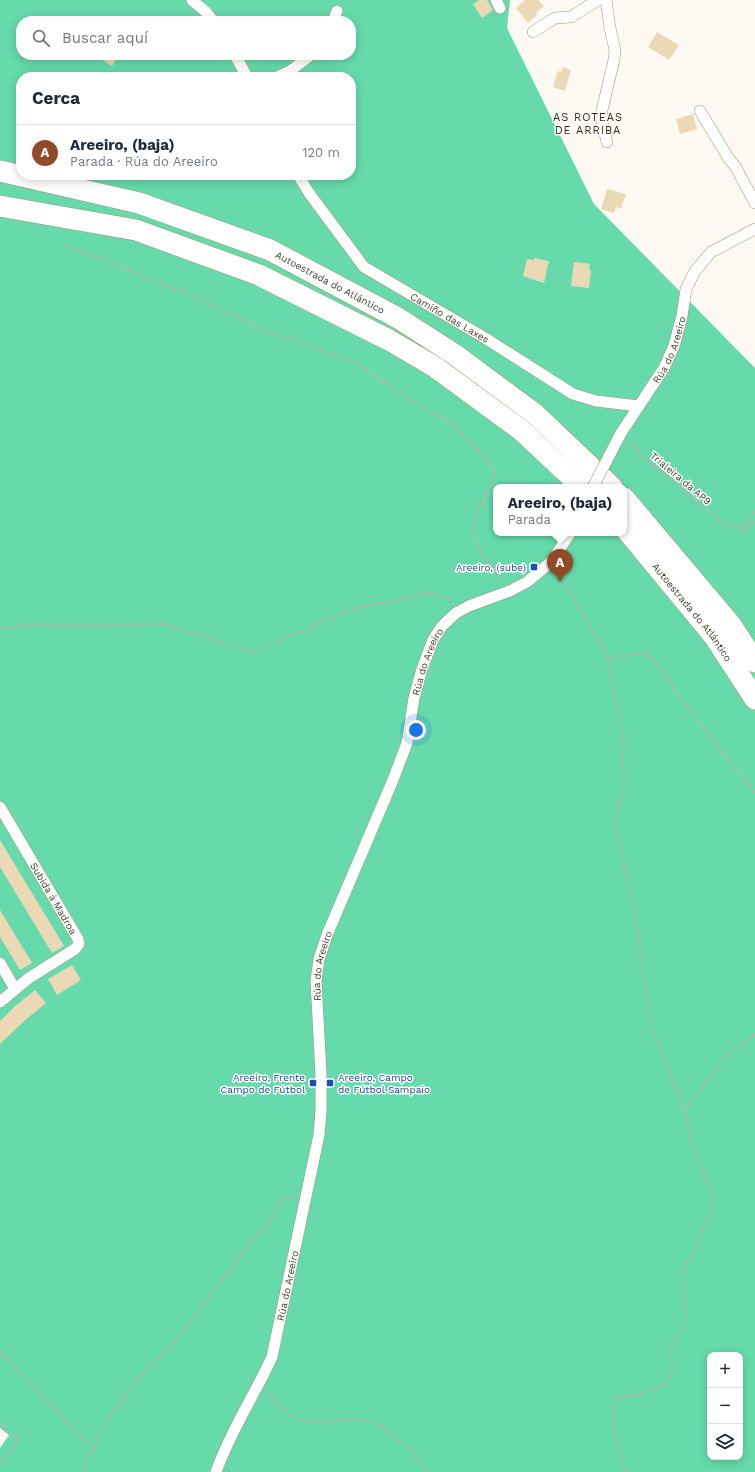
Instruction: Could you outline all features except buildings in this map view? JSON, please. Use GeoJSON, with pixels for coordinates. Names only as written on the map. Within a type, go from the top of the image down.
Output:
{"type":"FeatureCollection","features":[{"type":"Feature","properties":{"kind":"highway","name":"Autoestrada do Atlántico"},"geometry":{"type":"LineString","coordinates":[[0,171],[16,175]]}},
{"type":"Feature","properties":{"kind":"highway","name":"Autoestrada do Atlántico"},"geometry":{"type":"LineString","coordinates":[[39,180],[139,203],[270,250],[398,318],[454,354],[535,414],[609,484]]}},
{"type":"Feature","properties":{"kind":"highway"},"geometry":{"type":"LineString","coordinates":[[0,206],[136,230],[259,275],[389,340],[435,367],[521,430],[579,484]]}},
{"type":"Feature","properties":{"kind":"highway","name":"Autoestrada do Atlántico"},"geometry":{"type":"LineString","coordinates":[[627,502],[731,625],[755,662]]}},
{"type":"Feature","properties":{"kind":"highway","name":"Autoestrada do Atlántico"},"geometry":{"type":"LineString","coordinates":[[627,532],[714,636],[755,699]]}},
{"type":"Feature","properties":{"kind":"street"},"geometry":{"type":"LineString","coordinates":[[192,0],[210,16]]}},
{"type":"Feature","properties":{"kind":"street"},"geometry":{"type":"LineString","coordinates":[[532,32],[555,18],[570,17],[598,0]]}},
{"type":"Feature","properties":{"kind":"street"},"geometry":{"type":"LineString","coordinates":[[606,0],[615,50],[602,110],[602,121],[607,142]]}},
{"type":"Feature","properties":{"kind":"street"},"geometry":{"type":"LineString","coordinates":[[237,60],[244,72]]}},
{"type":"Feature","properties":{"kind":"street"},"geometry":{"type":"LineString","coordinates":[[288,72],[304,60]]}},
{"type":"Feature","properties":{"kind":"street"},"geometry":{"type":"LineString","coordinates":[[700,111],[729,159],[735,166],[755,203]]}},
{"type":"Feature","properties":{"kind":"street","name":"Camiño das Laxes"},"geometry":{"type":"LineString","coordinates":[[301,180],[364,267],[485,338],[573,394],[596,401],[639,406]]}},
{"type":"Feature","properties":{"kind":"street","name":"Rúa do Areeiro"},"geometry":{"type":"LineString","coordinates":[[595,484],[621,432],[664,368],[674,346],[686,289],[695,271],[711,252],[755,229]]}},
{"type":"Feature","properties":{"kind":"street","name":"Rúa do Areeiro"},"geometry":{"type":"LineString","coordinates":[[216,1472],[223,1452],[262,1380],[272,1357],[319,1135],[321,1111],[321,1074],[316,981],[319,959],[327,935],[393,780],[407,743],[414,698],[422,668],[433,640],[442,626],[456,613],[469,606],[510,591],[527,582],[552,561],[569,536]]}},
{"type":"Feature","properties":{"kind":"street","name":"Subida á Madroa"},"geometry":{"type":"LineString","coordinates":[[0,806],[78,938],[79,944],[75,949],[29,978],[0,1002]]}},
{"type":"Feature","properties":{"kind":"street"},"geometry":{"type":"LineString","coordinates":[[0,963],[15,989]]}},
{"type":"Feature","properties":{"kind":"path"},"geometry":{"type":"LineString","coordinates":[[66,247],[101,258],[145,278],[182,291],[231,313],[274,335],[292,338],[358,364],[421,407],[452,424],[494,469],[493,482],[478,510],[472,535],[482,554],[510,591]]}},
{"type":"Feature","properties":{"kind":"path","name":"Trialeira da AP9"},"geometry":{"type":"LineString","coordinates":[[621,432],[637,451],[654,467],[673,479],[692,499],[722,522],[739,527]]}},
{"type":"Feature","properties":{"kind":"path"},"geometry":{"type":"LineString","coordinates":[[739,527],[748,523],[755,510]]}},
{"type":"Feature","properties":{"kind":"path"},"geometry":{"type":"LineString","coordinates":[[739,527],[746,530],[755,522]]}},
{"type":"Feature","properties":{"kind":"path"},"geometry":{"type":"LineString","coordinates":[[552,561],[608,658],[623,737],[624,792],[614,816],[636,918],[651,1027],[686,1111],[693,1148],[710,1189],[712,1209],[693,1256],[682,1269],[685,1314],[684,1327],[671,1346],[672,1371],[664,1385],[636,1395],[615,1398],[612,1428],[625,1472]]}},
{"type":"Feature","properties":{"kind":"path"},"geometry":{"type":"LineString","coordinates":[[0,628],[33,625],[99,626],[163,624],[254,652],[352,609],[429,593],[469,606]]}},
{"type":"Feature","properties":{"kind":"path"},"geometry":{"type":"LineString","coordinates":[[608,658],[648,653],[718,747],[755,792]]}},
{"type":"Feature","properties":{"kind":"path"},"geometry":{"type":"LineString","coordinates":[[686,1111],[724,1056],[755,1034]]}},
{"type":"Feature","properties":{"kind":"path"},"geometry":{"type":"LineString","coordinates":[[83,1472],[110,1415],[141,1375],[172,1346],[257,1234],[266,1228],[274,1217],[279,1202],[287,1198],[306,1196]]}},
{"type":"Feature","properties":{"kind":"path"},"geometry":{"type":"LineString","coordinates":[[0,1352],[93,1449]]}},
{"type":"Feature","properties":{"kind":"path"},"geometry":{"type":"LineString","coordinates":[[262,1380],[273,1401],[297,1420],[324,1422],[356,1419],[378,1424],[409,1448],[428,1472]]}},
{"type":"Feature","properties":{"kind":"path"},"geometry":{"type":"LineString","coordinates":[[0,1424],[18,1440],[0,1464]]}},
{"type":"Feature","properties":{"kind":"green space"},"geometry":{"type":"Polygon","coordinates":[[[0,0],[510,0],[507,28],[594,204],[755,368],[755,1472],[0,1472],[0,1448],[9,1435],[0,1428],[0,0]]]}},
{"type":"Feature","properties":{"kind":"place","name":"Areeiro, (sube)"},"geometry":{"type":"Point","coordinates":[534,567]}},
{"type":"Feature","properties":{"kind":"place","name":"Areeiro, (baja)"},"geometry":{"type":"Point","coordinates":[560,582]}},
{"type":"Feature","properties":{"kind":"place","name":"Areeiro, Frente Campo de Fútbol"},"geometry":{"type":"Point","coordinates":[313,1083]}},
{"type":"Feature","properties":{"kind":"place","name":"Areeiro, Campo de Fútbol Sampaio"},"geometry":{"type":"Point","coordinates":[330,1083]}},
{"type":"Feature","properties":{"kind":"district","name":"AS ROTEAS DE ARRIBA"},"geometry":{"type":"Point","coordinates":[588,123]}}]}
